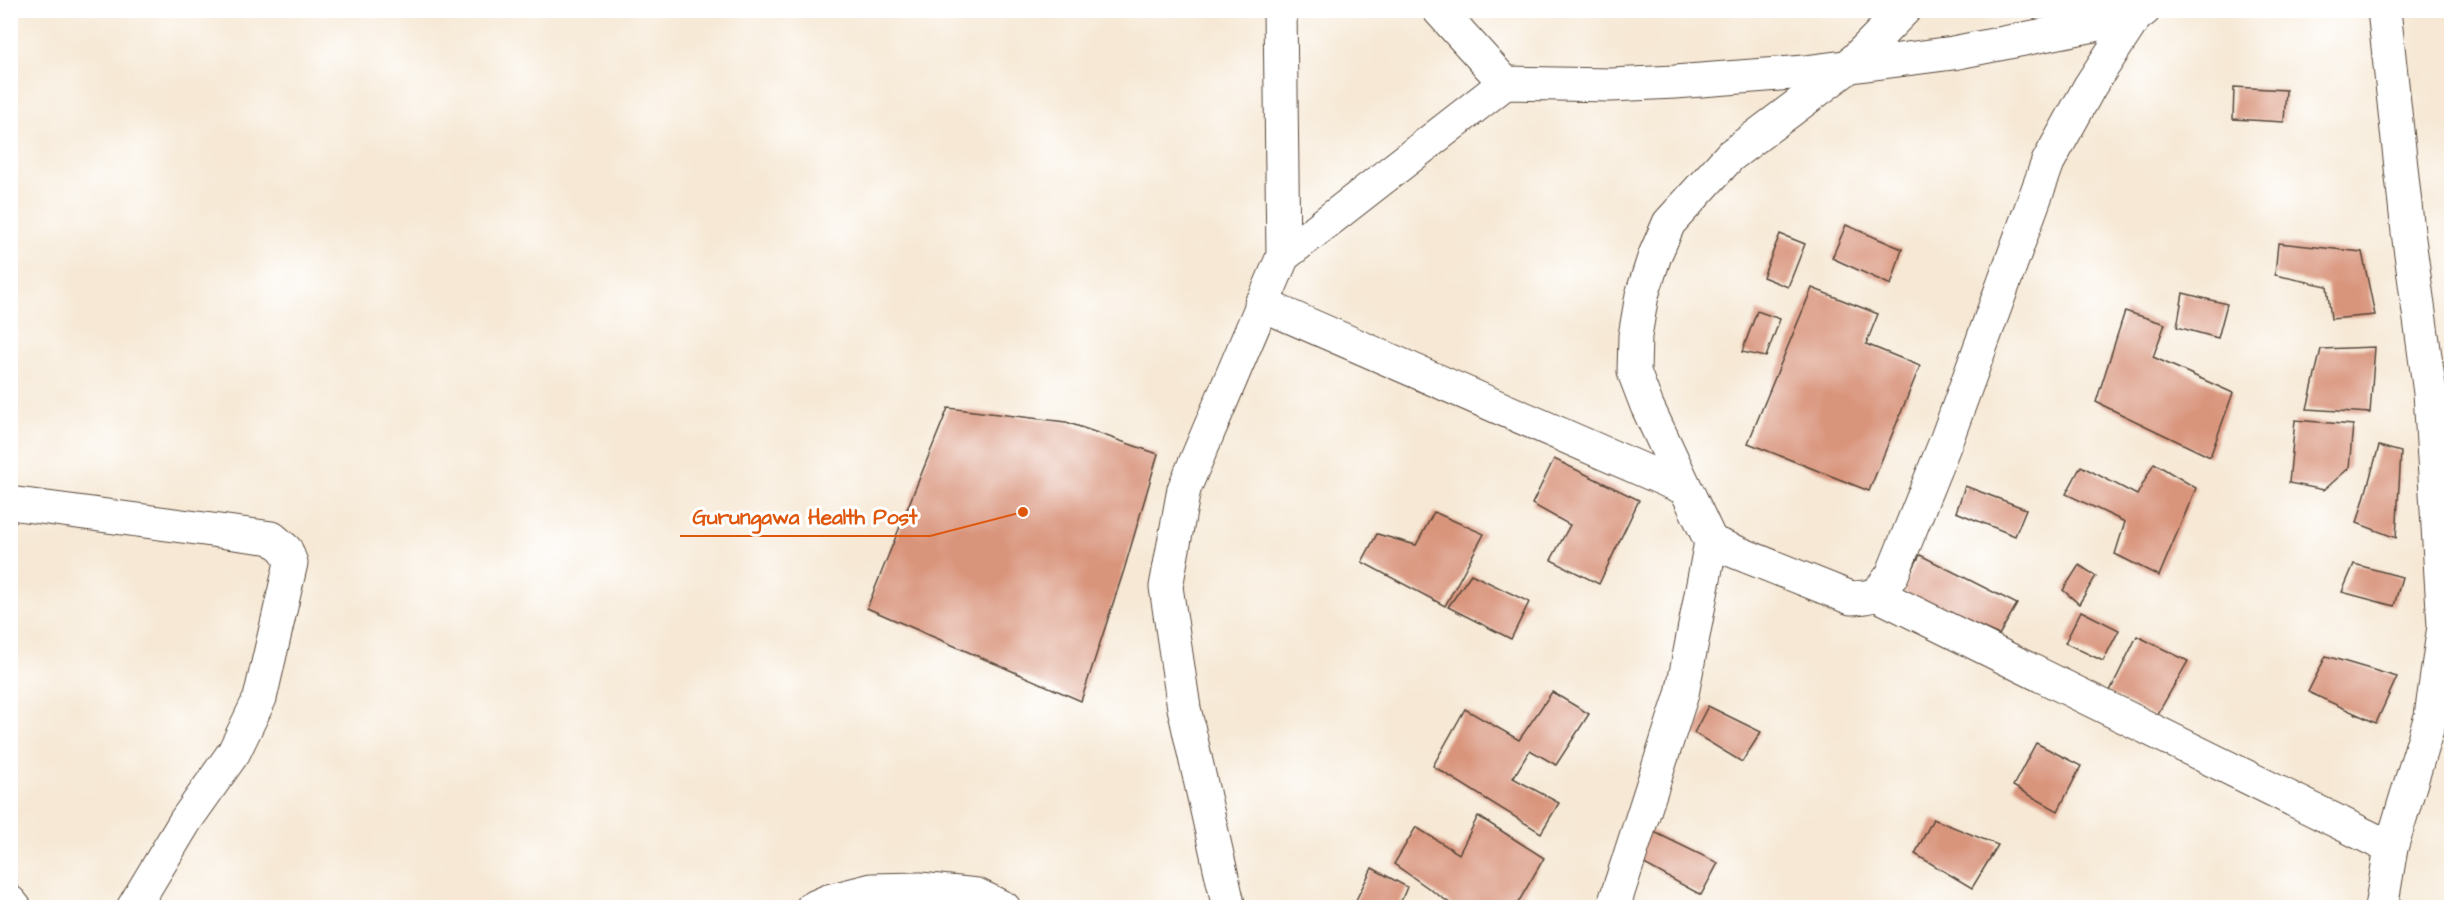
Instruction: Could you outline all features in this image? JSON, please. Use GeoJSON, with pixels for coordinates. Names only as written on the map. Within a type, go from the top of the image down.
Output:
{"type":"FeatureCollection","features":[{"type":"Feature","properties":{"kind":"street"},"geometry":{"type":"LineString","coordinates":[[1229,908],[1184,708],[1166,587],[1184,489],[1283,255],[1280,10]]}},
{"type":"Feature","properties":{"kind":"street"},"geometry":{"type":"LineString","coordinates":[[1439,10],[1505,83]]}},
{"type":"Feature","properties":{"kind":"street"},"geometry":{"type":"LineString","coordinates":[[1613,908],[1682,694],[1712,542],[1684,488],[1634,372],[1635,336],[1642,295],[1655,255],[1669,223],[1730,156],[1847,68],[1904,10]]}},
{"type":"Feature","properties":{"kind":"street"},"geometry":{"type":"LineString","coordinates":[[2380,908],[2391,848],[2431,716],[2444,626],[2430,393],[2405,208],[2384,10]]}},
{"type":"Feature","properties":{"kind":"street"},"geometry":{"type":"LineString","coordinates":[[1283,255],[1505,83],[1611,85],[1847,68],[1953,53],[2139,14]]}},
{"type":"Feature","properties":{"kind":"street"},"geometry":{"type":"LineString","coordinates":[[1712,542],[1851,598],[1872,597],[1876,594],[1892,574],[1946,441],[2048,162],[2090,86],[2139,14]]}},
{"type":"Feature","properties":{"kind":"street"},"geometry":{"type":"LineString","coordinates":[[1261,304],[1684,488]]}},
{"type":"Feature","properties":{"kind":"street"},"geometry":{"type":"LineString","coordinates":[[10,503],[272,538],[286,550],[291,563],[260,698],[234,752],[186,820],[133,908]]}},
{"type":"Feature","properties":{"kind":"street"},"geometry":{"type":"LineString","coordinates":[[1876,594],[2391,848]]}},
{"type":"Feature","properties":{"kind":"street"},"geometry":{"type":"LineString","coordinates":[[812,908],[828,901],[872,890],[920,889],[977,896],[1004,908]]}},
{"type":"Feature","properties":{"kind":"street"},"geometry":{"type":"LineString","coordinates":[[10,902],[15,908]]}},
{"type":"Feature","properties":{"kind":"building"},"geometry":{"type":"Polygon","coordinates":[[[2234,87],[2286,90],[2284,122],[2233,119],[2234,87]]]}},
{"type":"Feature","properties":{"kind":"building"},"geometry":{"type":"Polygon","coordinates":[[[1846,225],[1902,249],[1891,285],[1832,258],[1846,225]]]}},
{"type":"Feature","properties":{"kind":"building"},"geometry":{"type":"Polygon","coordinates":[[[1780,234],[1805,244],[1788,287],[1763,277],[1780,234]]]}},
{"type":"Feature","properties":{"kind":"building"},"geometry":{"type":"Polygon","coordinates":[[[2278,243],[2362,252],[2375,315],[2331,319],[2327,286],[2275,275],[2278,243]]]}},
{"type":"Feature","properties":{"kind":"building"},"geometry":{"type":"Polygon","coordinates":[[[1812,288],[1878,314],[1866,344],[1920,366],[1869,491],[1748,443],[1812,288]]]}},
{"type":"Feature","properties":{"kind":"building"},"geometry":{"type":"Polygon","coordinates":[[[2183,293],[2227,304],[2218,338],[2177,327],[2183,293]]]}},
{"type":"Feature","properties":{"kind":"building"},"geometry":{"type":"Polygon","coordinates":[[[1757,311],[1780,319],[1766,357],[1742,352],[1757,311]]]}},
{"type":"Feature","properties":{"kind":"building"},"geometry":{"type":"Polygon","coordinates":[[[2125,311],[2165,324],[2153,357],[2233,393],[2210,457],[2096,402],[2125,311]]]}},
{"type":"Feature","properties":{"kind":"building"},"geometry":{"type":"Polygon","coordinates":[[[2375,347],[2370,413],[2307,409],[2321,349],[2375,347]]]}},
{"type":"Feature","properties":{"kind":"building"},"geometry":{"type":"Polygon","coordinates":[[[948,408],[1066,422],[1158,454],[1124,570],[1081,701],[867,608],[948,408]]]}},
{"type":"Feature","properties":{"kind":"building"},"geometry":{"type":"Polygon","coordinates":[[[2295,420],[2353,425],[2349,468],[2324,490],[2289,483],[2295,420]]]}},
{"type":"Feature","properties":{"kind":"building"},"geometry":{"type":"Polygon","coordinates":[[[2379,446],[2401,452],[2396,538],[2357,523],[2379,446]]]}},
{"type":"Feature","properties":{"kind":"building"},"geometry":{"type":"Polygon","coordinates":[[[1554,459],[1639,500],[1599,584],[1551,560],[1570,525],[1532,504],[1554,459]]]}},
{"type":"Feature","properties":{"kind":"building"},"geometry":{"type":"Polygon","coordinates":[[[2154,463],[2196,488],[2159,576],[2115,554],[2125,522],[2066,494],[2081,466],[2137,495],[2154,463]]]}},
{"type":"Feature","properties":{"kind":"building"},"geometry":{"type":"Polygon","coordinates":[[[1965,486],[2026,509],[2015,536],[1956,512],[1965,486]]]}},
{"type":"Feature","properties":{"kind":"building"},"geometry":{"type":"Polygon","coordinates":[[[1434,512],[1484,534],[1445,606],[1362,562],[1377,534],[1416,545],[1434,512]]]}},
{"type":"Feature","properties":{"kind":"building"},"geometry":{"type":"Polygon","coordinates":[[[1920,555],[2017,604],[1999,635],[1901,591],[1920,555]]]}},
{"type":"Feature","properties":{"kind":"building"},"geometry":{"type":"Polygon","coordinates":[[[2354,564],[2402,577],[2394,606],[2342,592],[2354,564]]]}},
{"type":"Feature","properties":{"kind":"building"},"geometry":{"type":"Polygon","coordinates":[[[2079,565],[2096,576],[2079,604],[2063,590],[2079,565]]]}},
{"type":"Feature","properties":{"kind":"building"},"geometry":{"type":"Polygon","coordinates":[[[1471,574],[1529,602],[1511,639],[1448,607],[1471,574]]]}},
{"type":"Feature","properties":{"kind":"building"},"geometry":{"type":"Polygon","coordinates":[[[2081,611],[2119,630],[2103,661],[2065,643],[2081,611]]]}},
{"type":"Feature","properties":{"kind":"building"},"geometry":{"type":"Polygon","coordinates":[[[2137,636],[2188,661],[2156,717],[2109,693],[2137,636]]]}},
{"type":"Feature","properties":{"kind":"building"},"geometry":{"type":"Polygon","coordinates":[[[2326,656],[2397,677],[2376,723],[2308,692],[2326,656]]]}},
{"type":"Feature","properties":{"kind":"building"},"geometry":{"type":"Polygon","coordinates":[[[1552,692],[1589,714],[1556,765],[1530,750],[1513,778],[1559,803],[1541,833],[1433,766],[1465,709],[1519,740],[1552,692]]]}},
{"type":"Feature","properties":{"kind":"building"},"geometry":{"type":"Polygon","coordinates":[[[1708,706],[1761,732],[1742,762],[1694,733],[1708,706]]]}},
{"type":"Feature","properties":{"kind":"building"},"geometry":{"type":"Polygon","coordinates":[[[2036,743],[2081,766],[2058,811],[2013,786],[2036,743]]]}},
{"type":"Feature","properties":{"kind":"building"},"geometry":{"type":"Polygon","coordinates":[[[1478,816],[1544,858],[1515,908],[1457,908],[1394,864],[1416,827],[1459,854],[1478,816]]]}},
{"type":"Feature","properties":{"kind":"building"},"geometry":{"type":"Polygon","coordinates":[[[1933,819],[1998,845],[1972,888],[1915,854],[1933,819]]]}},
{"type":"Feature","properties":{"kind":"building"},"geometry":{"type":"Polygon","coordinates":[[[1648,829],[1718,863],[1701,895],[1637,860],[1648,829]]]}},
{"type":"Feature","properties":{"kind":"building"},"geometry":{"type":"Polygon","coordinates":[[[1372,868],[1407,887],[1398,908],[1352,908],[1372,868]]]}},
{"type":"Feature","properties":{"kind":"place","name":"Gurungawa Health Post"},"geometry":{"type":"Point","coordinates":[1023,512]}}]}
